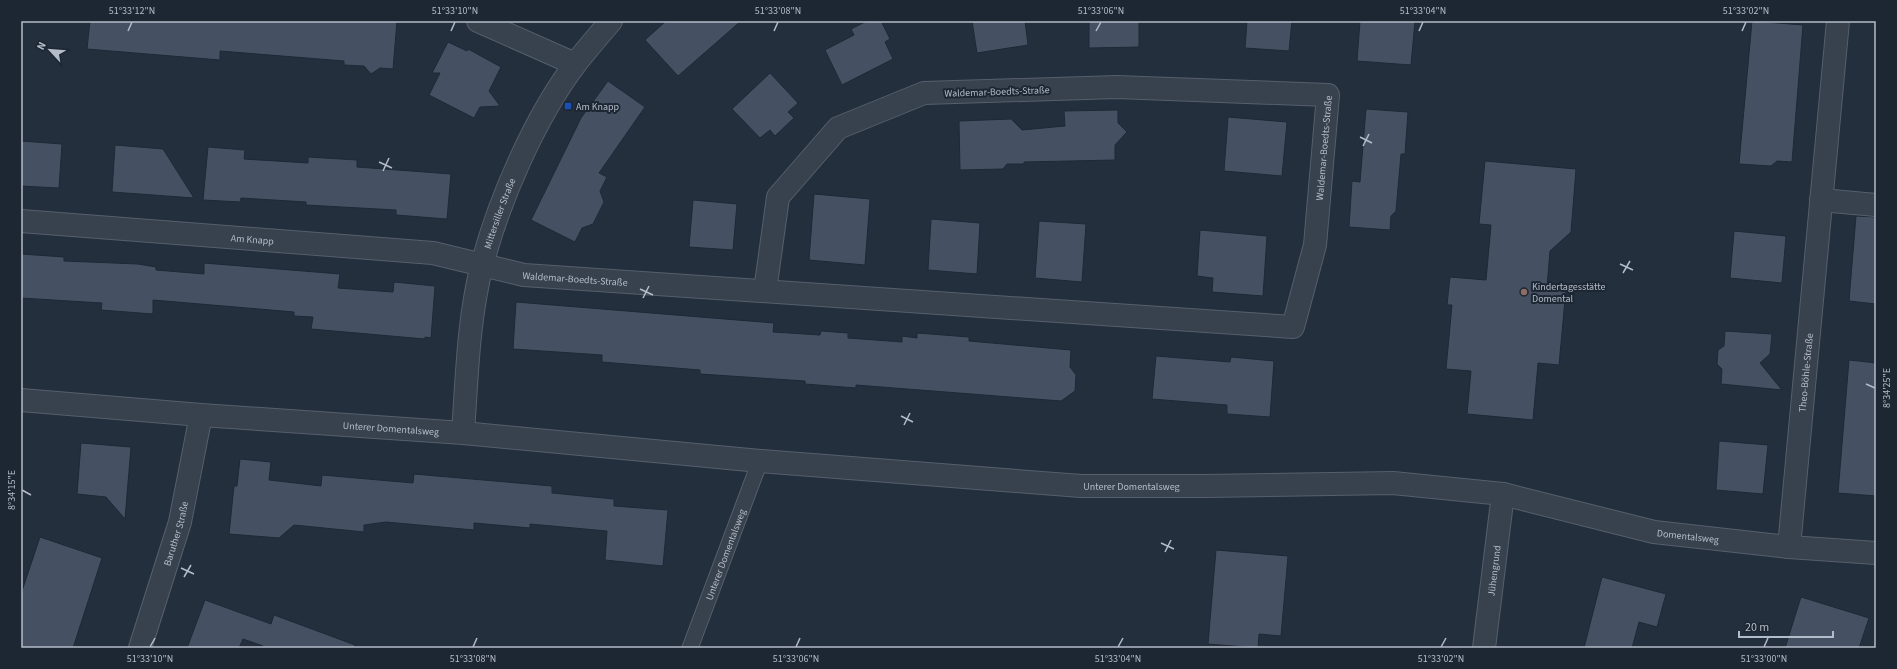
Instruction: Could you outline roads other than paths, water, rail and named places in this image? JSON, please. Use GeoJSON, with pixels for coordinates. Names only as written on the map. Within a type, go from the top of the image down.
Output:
{"type":"FeatureCollection","features":[{"type":"Feature","properties":{"kind":"street"},"geometry":{"type":"LineString","coordinates":[[478,21],[575,64]]}},
{"type":"Feature","properties":{"kind":"street","name":"Mittersiller Straße"},"geometry":{"type":"LineString","coordinates":[[463,433],[469,338],[482,265],[508,186],[543,115],[575,64],[611,21]]}},
{"type":"Feature","properties":{"kind":"street","name":"Theo-Böhle-Straße"},"geometry":{"type":"LineString","coordinates":[[1789,547],[1838,21]]}},
{"type":"Feature","properties":{"kind":"street","name":"Waldemar-Boedts-Straße"},"geometry":{"type":"LineString","coordinates":[[482,265],[524,275],[1293,327],[1315,245],[1328,95],[1117,87],[924,93],[838,128],[778,197],[765,291]]}},
{"type":"Feature","properties":{"kind":"street"},"geometry":{"type":"LineString","coordinates":[[1821,200],[1876,205]]}},
{"type":"Feature","properties":{"kind":"street","name":"Am Knapp"},"geometry":{"type":"LineString","coordinates":[[21,221],[433,253],[482,265]]}},
{"type":"Feature","properties":{"kind":"street","name":"Unterer Domentalsweg"},"geometry":{"type":"LineString","coordinates":[[21,400],[200,415],[463,433],[760,460],[1081,486],[1206,486],[1393,482],[1503,494]]}},
{"type":"Feature","properties":{"kind":"street","name":"Baruther Straße"},"geometry":{"type":"LineString","coordinates":[[140,648],[180,522],[200,415]]}},
{"type":"Feature","properties":{"kind":"street","name":"Domentalsweg"},"geometry":{"type":"LineString","coordinates":[[1503,494],[1654,532],[1789,547],[1876,553]]}},
{"type":"Feature","properties":{"kind":"street","name":"Jühengrund"},"geometry":{"type":"LineString","coordinates":[[1484,648],[1503,494]]}},
{"type":"Feature","properties":{"kind":"lane","name":"Unterer Domentalsweg"},"geometry":{"type":"LineString","coordinates":[[690,648],[760,460]]}},
{"type":"Feature","properties":{"kind":"place","name":"Am Knapp"},"geometry":{"type":"Point","coordinates":[568,106]}},
{"type":"Feature","properties":{"kind":"place","name":"Kindertagesstätte Domental"},"geometry":{"type":"Point","coordinates":[1524,292]}}]}
